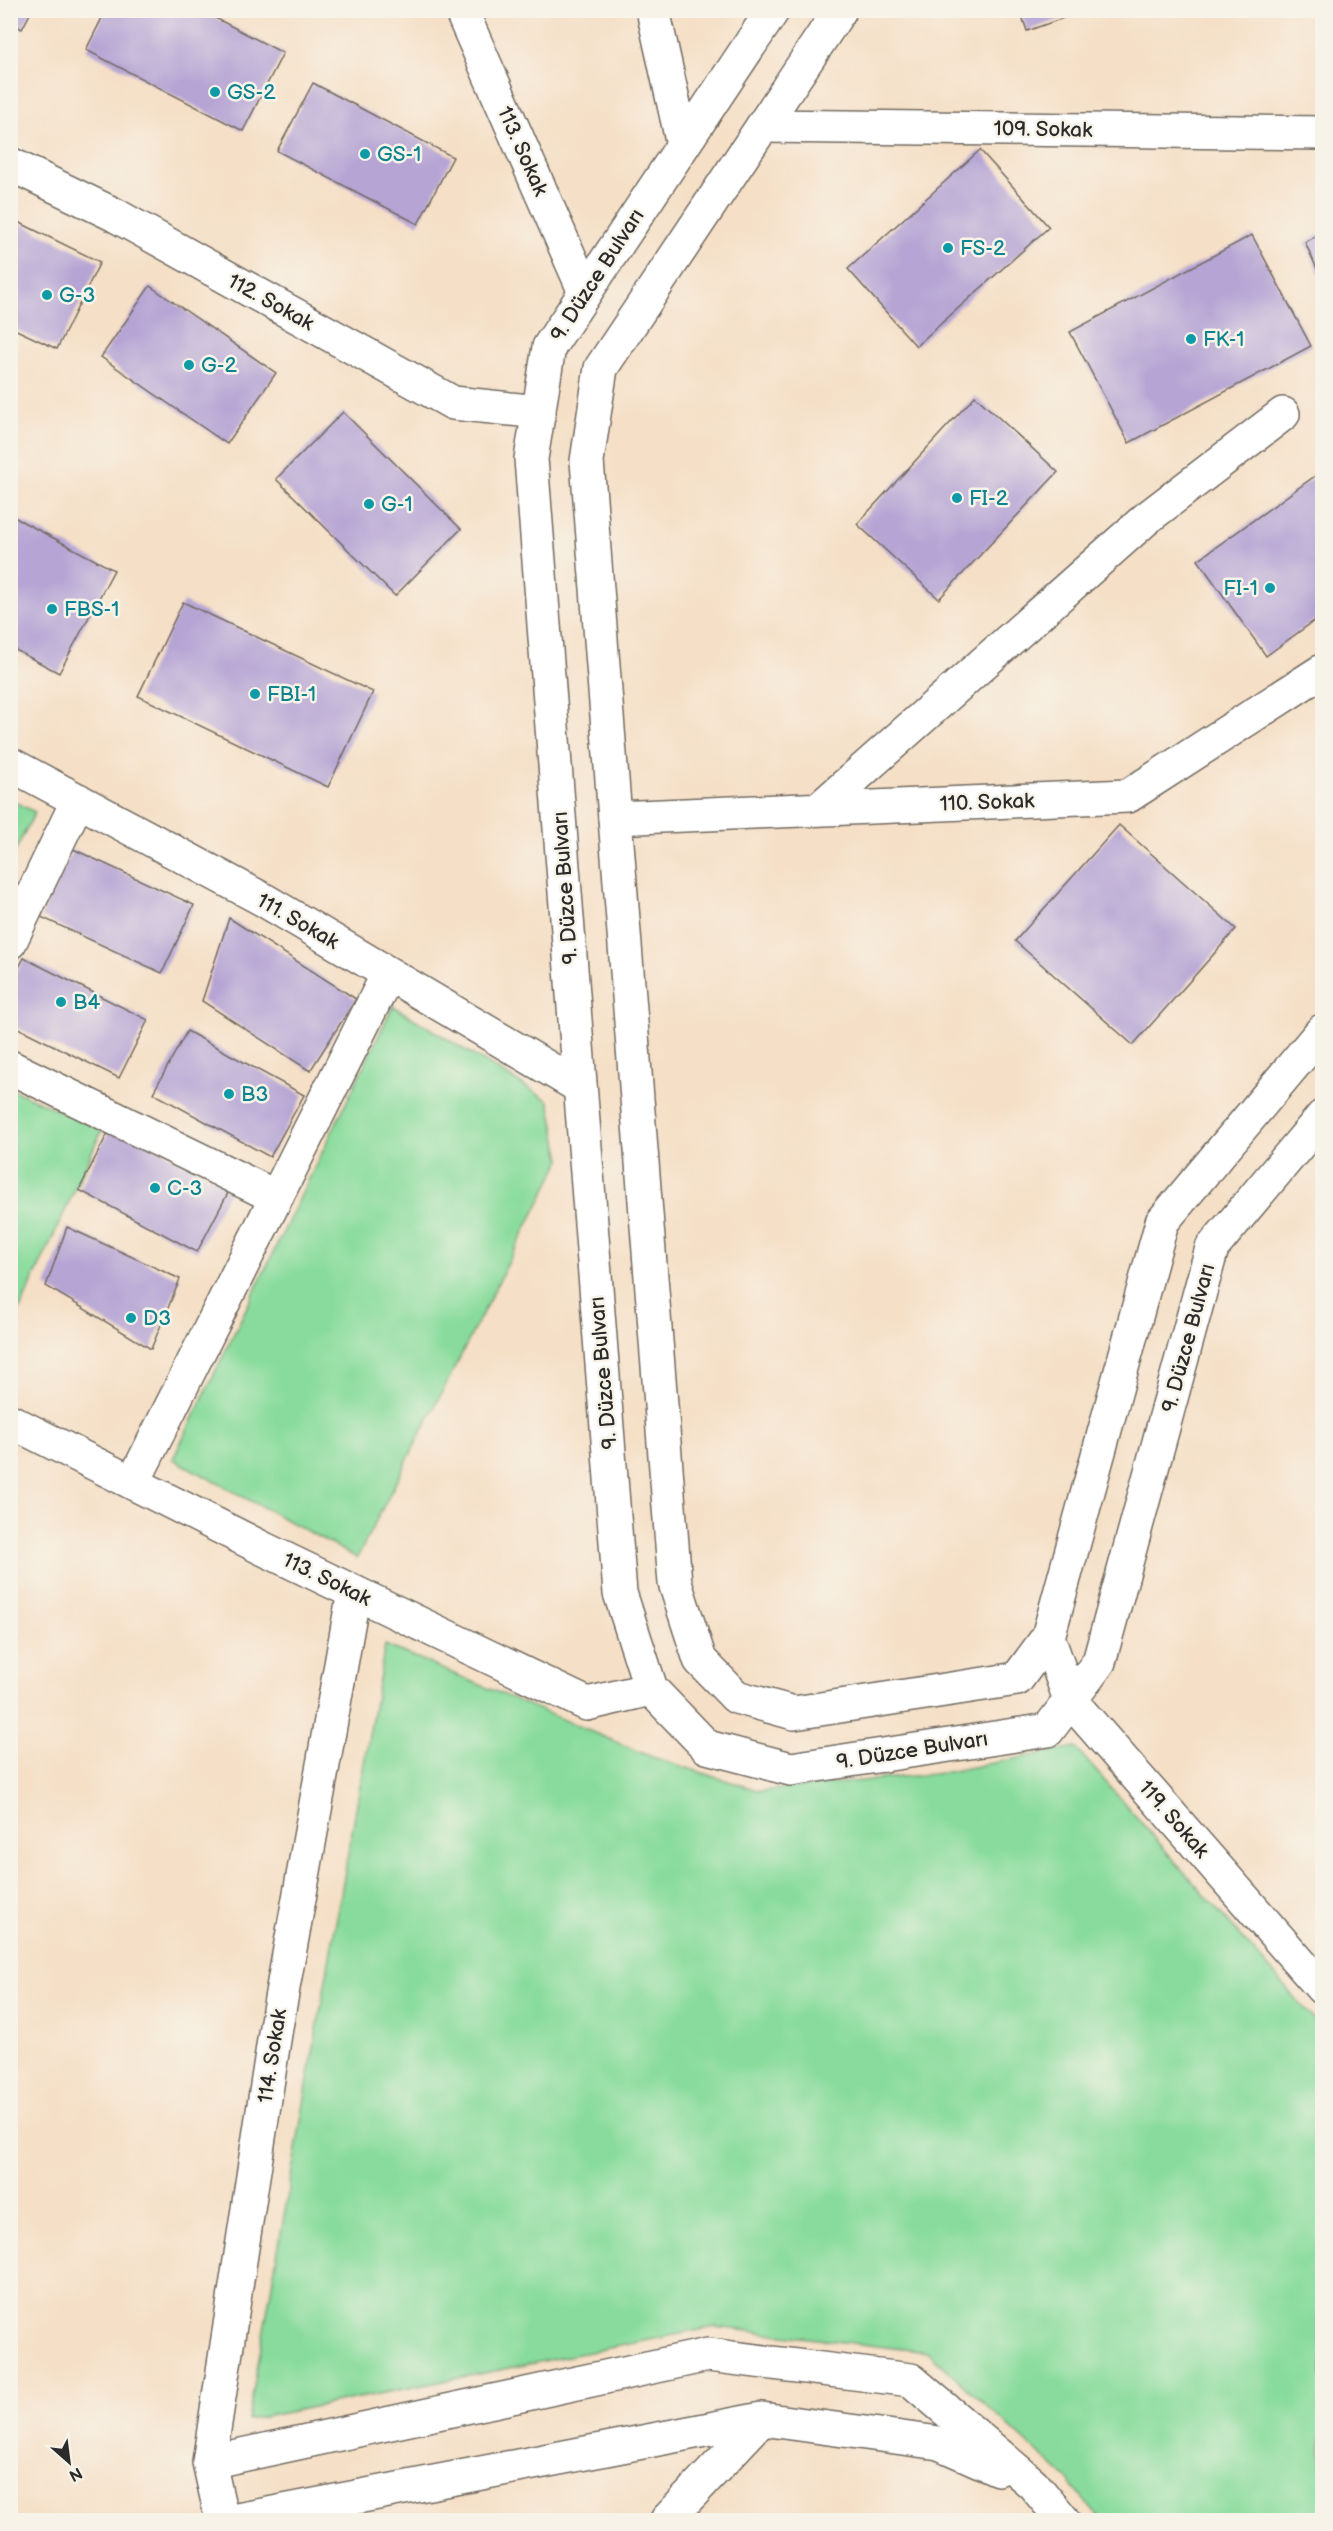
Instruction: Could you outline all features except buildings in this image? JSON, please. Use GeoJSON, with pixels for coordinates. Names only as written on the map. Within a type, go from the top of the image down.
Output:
{"type":"FeatureCollection","features":[{"type":"Feature","properties":{"kind":"street","name":"113. Sokak"},"geometry":{"type":"LineString","coordinates":[[461,10],[585,292]]}},
{"type":"Feature","properties":{"kind":"street"},"geometry":{"type":"LineString","coordinates":[[653,10],[683,145]]}},
{"type":"Feature","properties":{"kind":"street","name":"9. Düzce Bulvarı"},"geometry":{"type":"LineString","coordinates":[[773,10],[549,347],[531,459],[620,1593],[651,1689],[707,1747],[791,1769],[1048,1730],[1099,1662],[1212,1248],[1323,1117]]}},
{"type":"Feature","properties":{"kind":"street"},"geometry":{"type":"LineString","coordinates":[[840,10],[601,368],[586,461],[675,1583],[700,1660],[736,1697],[794,1713],[1017,1679],[1048,1637],[1162,1222],[1323,1031]]}},
{"type":"Feature","properties":{"kind":"street","name":"109. Sokak"},"geometry":{"type":"LineString","coordinates":[[763,126],[1323,133]]}},
{"type":"Feature","properties":{"kind":"street","name":"112. Sokak"},"geometry":{"type":"LineString","coordinates":[[10,164],[115,215],[453,403],[539,412]]}},
{"type":"Feature","properties":{"kind":"street"},"geometry":{"type":"LineString","coordinates":[[819,809],[1147,518],[1282,414]]}},
{"type":"Feature","properties":{"kind":"street","name":"110. Sokak"},"geometry":{"type":"LineString","coordinates":[[615,818],[1128,796],[1323,671]]}},
{"type":"Feature","properties":{"kind":"street","name":"111. Sokak"},"geometry":{"type":"LineString","coordinates":[[10,764],[264,900],[580,1087]]}},
{"type":"Feature","properties":{"kind":"street"},"geometry":{"type":"LineString","coordinates":[[10,942],[78,800]]}},
{"type":"Feature","properties":{"kind":"street"},"geometry":{"type":"LineString","coordinates":[[133,1483],[388,974]]}},
{"type":"Feature","properties":{"kind":"street"},"geometry":{"type":"LineString","coordinates":[[10,1067],[276,1197]]}},
{"type":"Feature","properties":{"kind":"street","name":"113. Sokak"},"geometry":{"type":"LineString","coordinates":[[10,1421],[354,1592],[587,1704],[651,1689]]}},
{"type":"Feature","properties":{"kind":"street","name":"114. Sokak"},"geometry":{"type":"LineString","coordinates":[[222,2520],[209,2462],[276,2027],[354,1592]]}},
{"type":"Feature","properties":{"kind":"street","name":"119. Sokak"},"geometry":{"type":"LineString","coordinates":[[1048,1637],[1070,1700],[1323,1988]]}},
{"type":"Feature","properties":{"kind":"street"},"geometry":{"type":"LineString","coordinates":[[209,2462],[708,2355],[911,2380],[1033,2484],[1063,2520]]}},
{"type":"Feature","properties":{"kind":"street"},"geometry":{"type":"LineString","coordinates":[[237,2520],[762,2419],[939,2443],[1033,2484]]}},
{"type":"Feature","properties":{"kind":"street"},"geometry":{"type":"LineString","coordinates":[[667,2520],[762,2419]]}},
{"type":"Feature","properties":{"kind":"green space"},"geometry":{"type":"Polygon","coordinates":[[[11,800],[35,812],[11,859],[11,800]]]}},
{"type":"Feature","properties":{"kind":"green space"},"geometry":{"type":"Polygon","coordinates":[[[393,1006],[549,1101],[561,1160],[357,1558],[173,1459],[393,1006]]]}},
{"type":"Feature","properties":{"kind":"green space"},"geometry":{"type":"Polygon","coordinates":[[[11,1089],[102,1130],[14,1322],[11,1321],[11,1089]]]}},
{"type":"Feature","properties":{"kind":"green space"},"geometry":{"type":"Polygon","coordinates":[[[385,1645],[652,1757],[760,1791],[942,1773],[1075,1747],[1322,2029],[1322,2520],[1102,2520],[1069,2481],[928,2352],[715,2327],[248,2420],[385,1645]]]}},
{"type":"Feature","properties":{"kind":"place","name":"GS-2"},"geometry":{"type":"Point","coordinates":[215,92]}},
{"type":"Feature","properties":{"kind":"place","name":"GS-1"},"geometry":{"type":"Point","coordinates":[365,154]}},
{"type":"Feature","properties":{"kind":"place","name":"FS-2"},"geometry":{"type":"Point","coordinates":[948,248]}},
{"type":"Feature","properties":{"kind":"place","name":"G-3"},"geometry":{"type":"Point","coordinates":[47,295]}},
{"type":"Feature","properties":{"kind":"place","name":"FK-1"},"geometry":{"type":"Point","coordinates":[1191,339]}},
{"type":"Feature","properties":{"kind":"place","name":"G-2"},"geometry":{"type":"Point","coordinates":[189,365]}},
{"type":"Feature","properties":{"kind":"place","name":"FI-2"},"geometry":{"type":"Point","coordinates":[957,498]}},
{"type":"Feature","properties":{"kind":"place","name":"G-1"},"geometry":{"type":"Point","coordinates":[369,504]}},
{"type":"Feature","properties":{"kind":"place","name":"FI-1"},"geometry":{"type":"Point","coordinates":[1270,588]}},
{"type":"Feature","properties":{"kind":"place","name":"FBS-1"},"geometry":{"type":"Point","coordinates":[52,609]}},
{"type":"Feature","properties":{"kind":"place","name":"FBI-1"},"geometry":{"type":"Point","coordinates":[255,694]}},
{"type":"Feature","properties":{"kind":"place","name":"B4"},"geometry":{"type":"Point","coordinates":[61,1002]}},
{"type":"Feature","properties":{"kind":"place","name":"B3"},"geometry":{"type":"Point","coordinates":[229,1094]}},
{"type":"Feature","properties":{"kind":"place","name":"C-3"},"geometry":{"type":"Point","coordinates":[155,1188]}},
{"type":"Feature","properties":{"kind":"place","name":"D3"},"geometry":{"type":"Point","coordinates":[131,1318]}}]}
